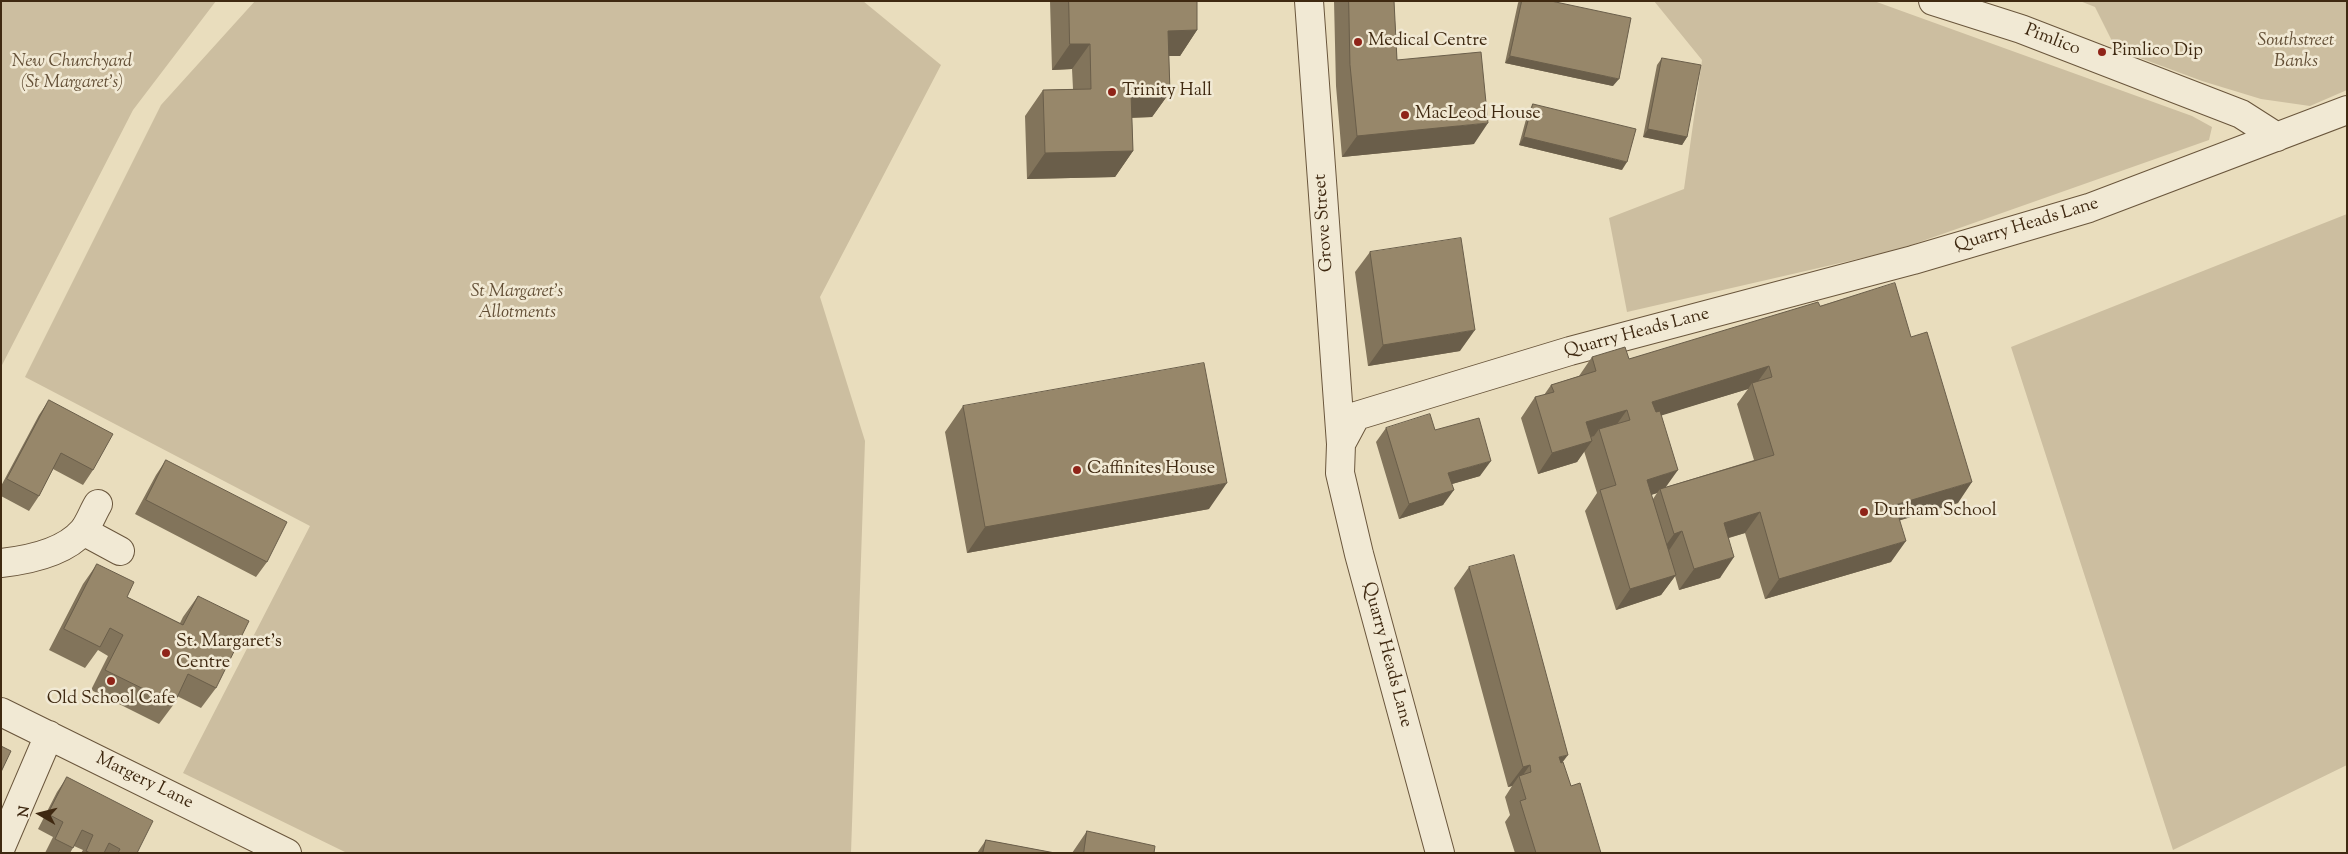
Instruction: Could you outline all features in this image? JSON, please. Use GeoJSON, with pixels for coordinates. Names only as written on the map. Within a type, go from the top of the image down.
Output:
{"type":"FeatureCollection","features":[{"type":"Feature","properties":{"kind":"street","name":"Grove Street"},"geometry":{"type":"LineString","coordinates":[[1309,1],[1341,444]]}},
{"type":"Feature","properties":{"kind":"street","name":"Pimlico"},"geometry":{"type":"LineString","coordinates":[[1932,1],[2022,28],[2241,114],[2277,137]]}},
{"type":"Feature","properties":{"kind":"street","name":"Quarry Heads Lane"},"geometry":{"type":"LineString","coordinates":[[1440,853],[1359,554],[1340,473],[1341,444],[1356,416],[1570,351],[1913,260],[2089,208],[2347,110]]}},
{"type":"Feature","properties":{"kind":"street"},"geometry":{"type":"LineString","coordinates":[[1,563],[26,560],[57,549],[82,531],[98,504]]}},
{"type":"Feature","properties":{"kind":"street"},"geometry":{"type":"LineString","coordinates":[[82,531],[120,551]]}},
{"type":"Feature","properties":{"kind":"street","name":"Margery Lane"},"geometry":{"type":"LineString","coordinates":[[1,712],[287,853]]}},
{"type":"Feature","properties":{"kind":"street"},"geometry":{"type":"LineString","coordinates":[[1,847],[49,735]]}},
{"type":"Feature","properties":{"kind":"green space","name":"New Churchyard (St Margaret's)"},"geometry":{"type":"Polygon","coordinates":[[[1,1],[216,1],[133,110],[1,367],[1,1]]]}},
{"type":"Feature","properties":{"kind":"green space","name":"St Margaret's Allotments"},"geometry":{"type":"Polygon","coordinates":[[[255,1],[863,1],[941,65],[820,297],[865,441],[851,853],[347,853],[183,773],[310,526],[25,377],[161,105],[255,1]]]}},
{"type":"Feature","properties":{"kind":"green space"},"geometry":{"type":"Polygon","coordinates":[[[1654,1],[1874,1],[2192,116],[2212,127],[2209,140],[1897,250],[1627,312],[1609,218],[1684,189],[1702,60],[1654,1]]]}},
{"type":"Feature","properties":{"kind":"green space","name":"Southstreet Banks"},"geometry":{"type":"Polygon","coordinates":[[[2080,1],[2347,1],[2347,90],[2310,106],[2261,99],[2202,81],[2116,49],[2095,7],[2080,1]]]}},
{"type":"Feature","properties":{"kind":"green space"},"geometry":{"type":"Polygon","coordinates":[[[2347,214],[2347,765],[2173,850],[2011,347],[2347,214]]]}},
{"type":"Feature","properties":{"kind":"building","name":"Trinity Hall"},"geometry":{"type":"Polygon","coordinates":[[[1069,1],[1197,1],[1197,30],[1168,31],[1170,92],[1131,93],[1133,151],[1045,153],[1043,90],[1091,89],[1090,44],[1070,44],[1069,1]]]}},
{"type":"Feature","properties":{"kind":"building"},"geometry":{"type":"Polygon","coordinates":[[[1349,1],[1394,1],[1397,60],[1481,52],[1488,123],[1357,136],[1350,65],[1349,1]]]}},
{"type":"Feature","properties":{"kind":"building"},"geometry":{"type":"Polygon","coordinates":[[[1522,1],[1551,1],[1631,18],[1619,79],[1510,56],[1522,1]]]}},
{"type":"Feature","properties":{"kind":"building"},"geometry":{"type":"Polygon","coordinates":[[[1662,58],[1701,65],[1687,137],[1648,129],[1662,58]]]}},
{"type":"Feature","properties":{"kind":"building"},"geometry":{"type":"Polygon","coordinates":[[[1533,104],[1636,129],[1627,162],[1524,137],[1533,104]]]}},
{"type":"Feature","properties":{"kind":"building"},"geometry":{"type":"Polygon","coordinates":[[[1461,238],[1475,330],[1383,345],[1370,252],[1461,238]]]}},
{"type":"Feature","properties":{"kind":"building"},"geometry":{"type":"Polygon","coordinates":[[[1895,283],[1911,337],[1927,332],[1972,482],[1895,505],[1906,541],[1779,579],[1760,512],[1724,523],[1734,557],[1694,569],[1682,531],[1674,534],[1660,489],[1774,455],[1752,383],[1772,377],[1769,366],[1652,402],[1656,412],[1660,411],[1678,470],[1647,480],[1676,575],[1630,589],[1600,490],[1616,485],[1599,429],[1630,420],[1627,410],[1586,422],[1592,441],[1552,453],[1535,397],[1554,392],[1551,385],[1596,371],[1592,357],[1625,347],[1629,359],[1818,302],[1820,306],[1895,283]]]}},
{"type":"Feature","properties":{"kind":"building","name":"Caffinites House"},"geometry":{"type":"Polygon","coordinates":[[[1204,363],[1227,483],[985,527],[963,406],[1204,363]]]}},
{"type":"Feature","properties":{"kind":"building"},"geometry":{"type":"Polygon","coordinates":[[[49,400],[113,434],[93,470],[61,453],[39,496],[7,479],[49,400]]]}},
{"type":"Feature","properties":{"kind":"building"},"geometry":{"type":"Polygon","coordinates":[[[1430,414],[1435,430],[1479,418],[1491,461],[1448,473],[1454,490],[1409,504],[1386,428],[1430,414]]]}},
{"type":"Feature","properties":{"kind":"building"},"geometry":{"type":"Polygon","coordinates":[[[166,460],[287,522],[267,562],[146,500],[166,460]]]}},
{"type":"Feature","properties":{"kind":"building"},"geometry":{"type":"Polygon","coordinates":[[[1514,555],[1568,755],[1559,757],[1561,763],[1563,762],[1571,786],[1580,783],[1601,853],[1536,853],[1520,801],[1526,799],[1519,776],[1531,772],[1530,765],[1523,767],[1469,567],[1514,555]]]}},
{"type":"Feature","properties":{"kind":"building","name":"St. Margaret's Centre"},"geometry":{"type":"Polygon","coordinates":[[[97,564],[134,582],[127,597],[183,625],[198,596],[249,621],[216,688],[188,674],[174,704],[105,670],[123,635],[110,628],[100,647],[64,629],[97,564]]]}},
{"type":"Feature","properties":{"kind":"building"},"geometry":{"type":"Polygon","coordinates":[[[1,746],[11,751],[1,772],[1,746]]]}},
{"type":"Feature","properties":{"kind":"building"},"geometry":{"type":"Polygon","coordinates":[[[67,777],[153,821],[137,853],[118,853],[120,849],[109,843],[104,853],[90,853],[86,851],[93,835],[82,830],[73,848],[55,839],[63,822],[48,814],[67,777]]]}},
{"type":"Feature","properties":{"kind":"building"},"geometry":{"type":"Polygon","coordinates":[[[1087,831],[1155,846],[1154,853],[1084,853],[1087,831]]]}},
{"type":"Feature","properties":{"kind":"building"},"geometry":{"type":"Polygon","coordinates":[[[986,840],[1055,853],[983,853],[986,840]]]}},
{"type":"Feature","properties":{"kind":"place","name":"Medical Centre"},"geometry":{"type":"Point","coordinates":[1358,42]}},
{"type":"Feature","properties":{"kind":"place","name":"Pimlico Dip"},"geometry":{"type":"Point","coordinates":[2102,52]}},
{"type":"Feature","properties":{"kind":"place","name":"Trinity Hall"},"geometry":{"type":"Point","coordinates":[1112,92]}},
{"type":"Feature","properties":{"kind":"place","name":"MacLeod House"},"geometry":{"type":"Point","coordinates":[1405,115]}},
{"type":"Feature","properties":{"kind":"place","name":"Caffinites House"},"geometry":{"type":"Point","coordinates":[1077,470]}},
{"type":"Feature","properties":{"kind":"place","name":"Durham School"},"geometry":{"type":"Point","coordinates":[1864,512]}},
{"type":"Feature","properties":{"kind":"place","name":"St. Margaret's Centre"},"geometry":{"type":"Point","coordinates":[166,653]}},
{"type":"Feature","properties":{"kind":"place","name":"Old School Cafe"},"geometry":{"type":"Point","coordinates":[111,681]}}]}
